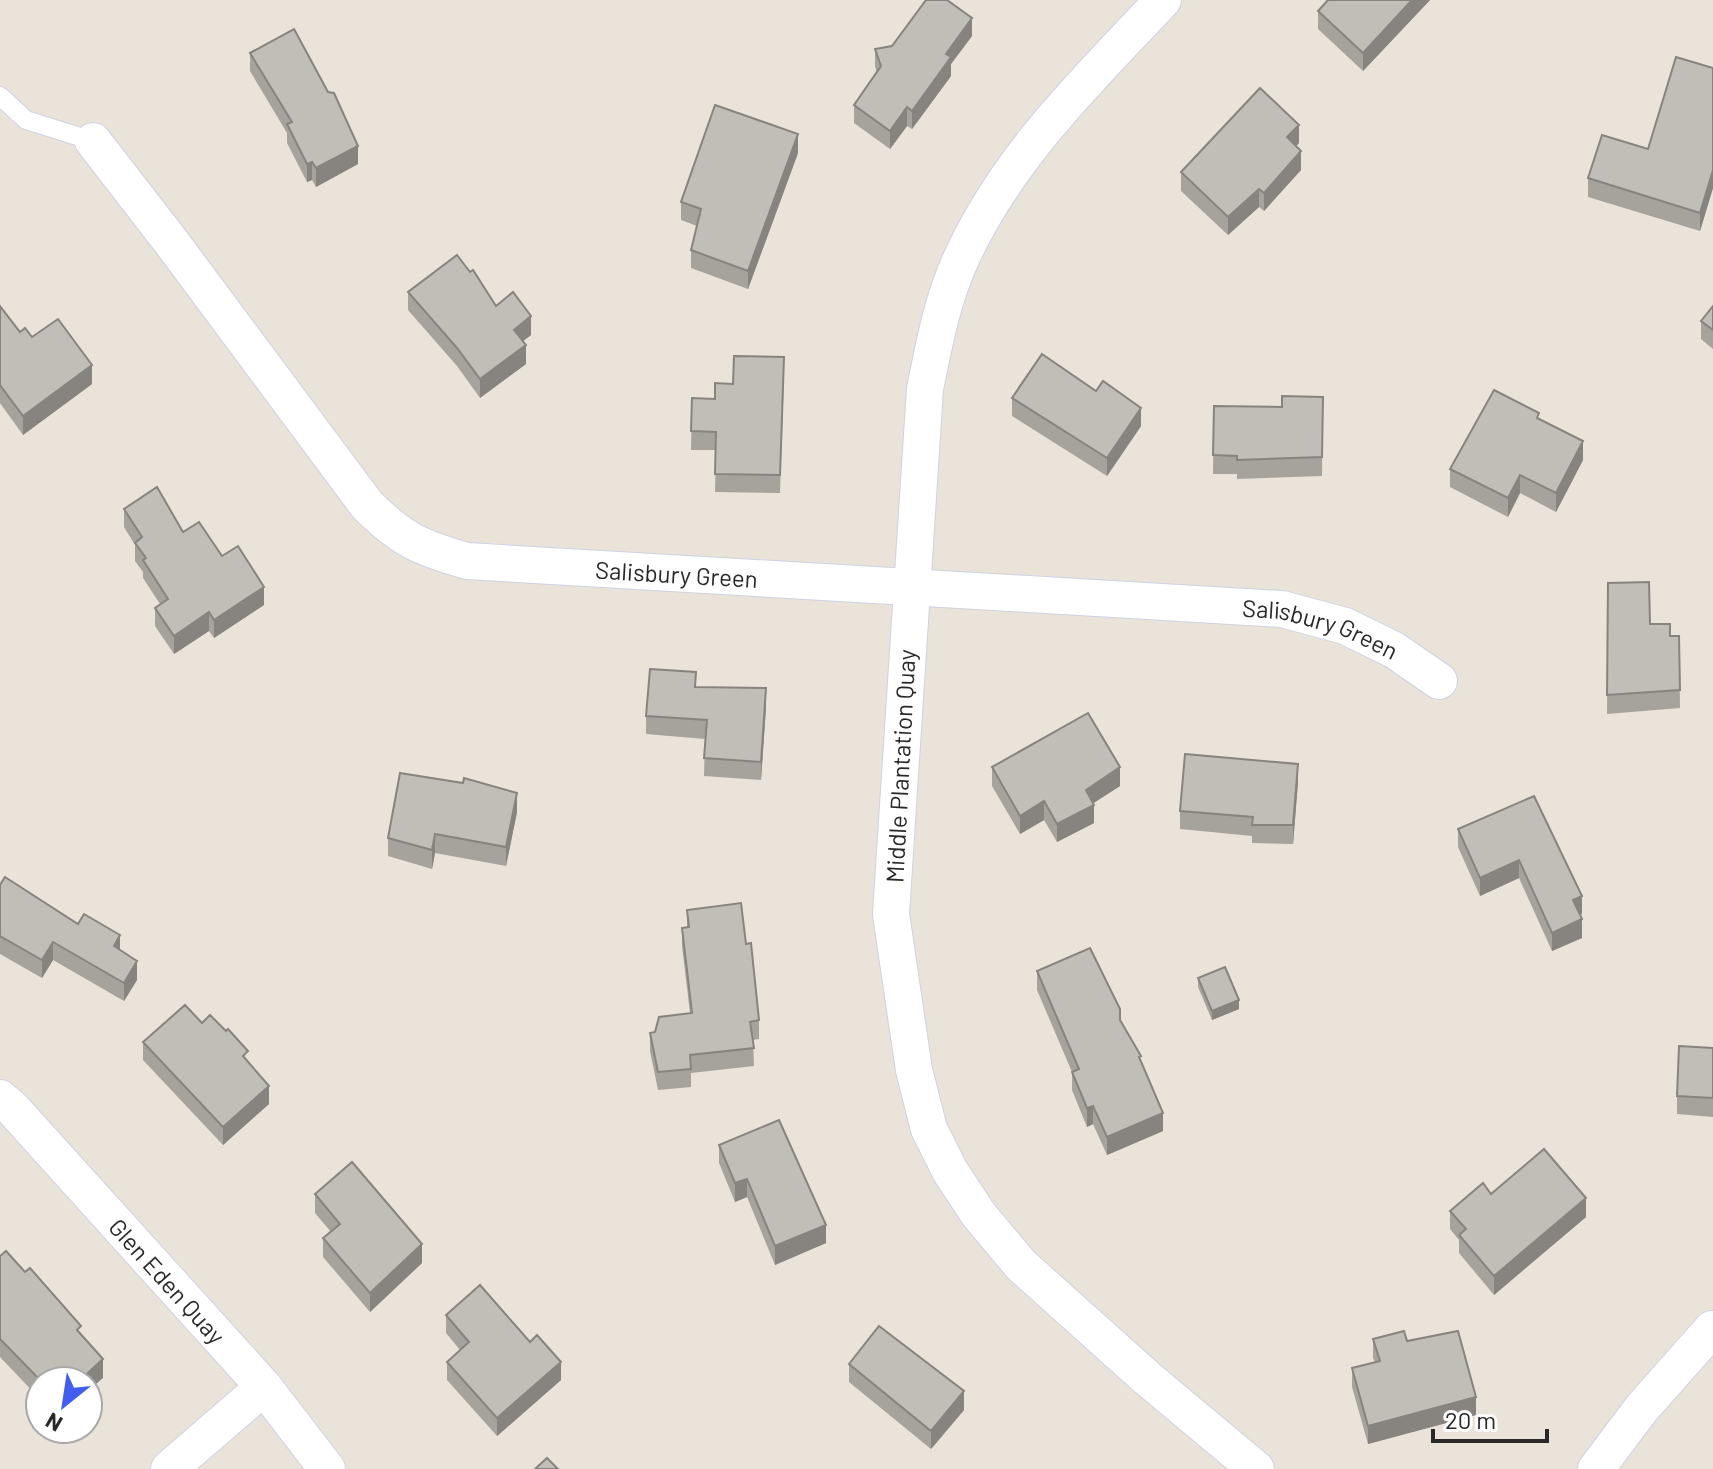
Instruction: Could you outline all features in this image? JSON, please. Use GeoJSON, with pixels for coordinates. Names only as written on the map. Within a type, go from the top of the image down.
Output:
{"type":"FeatureCollection","features":[{"type":"Feature","properties":{"kind":"street","name":"Middle Plantation Quay"},"geometry":{"type":"LineString","coordinates":[[1146,6],[1036,136],[997,190],[960,261],[938,323],[925,389],[891,914],[914,1070],[929,1129],[950,1171],[979,1215],[1021,1265],[1147,1378],[1256,1469]]}},
{"type":"Feature","properties":{"kind":"street","name":"Salisbury Green"},"geometry":{"type":"LineString","coordinates":[[93,141],[367,505],[389,527],[422,548],[467,561],[1282,609],[1345,626],[1394,650],[1439,681]]}},
{"type":"Feature","properties":{"kind":"street","name":"Glen Eden Quay"},"geometry":{"type":"LineString","coordinates":[[0,1098],[23,1119],[264,1387],[327,1469]]}},
{"type":"Feature","properties":{"kind":"street"},"geometry":{"type":"LineString","coordinates":[[1596,1469],[1642,1408],[1712,1329]]}},
{"type":"Feature","properties":{"kind":"street"},"geometry":{"type":"LineString","coordinates":[[169,1469],[264,1387]]}},
{"type":"Feature","properties":{"kind":"lane"},"geometry":{"type":"LineString","coordinates":[[0,96],[26,120],[93,141]]}},
{"type":"Feature","properties":{"kind":"building"},"geometry":{"type":"Polygon","coordinates":[[[926,0],[947,0],[972,18],[946,54],[951,57],[912,111],[907,107],[890,131],[854,105],[881,66],[875,49],[892,46],[926,0]]]}},
{"type":"Feature","properties":{"kind":"building"},"geometry":{"type":"Polygon","coordinates":[[[1328,0],[1412,0],[1363,53],[1318,11],[1328,0]]]}},
{"type":"Feature","properties":{"kind":"building"},"geometry":{"type":"Polygon","coordinates":[[[294,29],[328,92],[334,93],[358,146],[316,168],[312,162],[307,164],[287,124],[292,122],[250,53],[294,29]]]}},
{"type":"Feature","properties":{"kind":"building"},"geometry":{"type":"Polygon","coordinates":[[[1676,57],[1713,68],[1713,170],[1700,213],[1588,178],[1602,135],[1648,149],[1676,57]]]}},
{"type":"Feature","properties":{"kind":"building"},"geometry":{"type":"Polygon","coordinates":[[[1260,88],[1299,125],[1287,137],[1301,151],[1264,193],[1259,189],[1228,217],[1181,172],[1260,88]]]}},
{"type":"Feature","properties":{"kind":"building"},"geometry":{"type":"Polygon","coordinates":[[[715,105],[798,134],[748,271],[691,250],[701,209],[681,202],[715,105]]]}},
{"type":"Feature","properties":{"kind":"building"},"geometry":{"type":"Polygon","coordinates":[[[457,255],[470,272],[473,270],[496,306],[513,292],[531,316],[514,330],[526,345],[480,379],[408,292],[457,255]]]}},
{"type":"Feature","properties":{"kind":"building"},"geometry":{"type":"Polygon","coordinates":[[[0,306],[20,332],[25,328],[32,337],[58,319],[92,365],[23,416],[0,385],[0,306]]]}},
{"type":"Feature","properties":{"kind":"building"},"geometry":{"type":"Polygon","coordinates":[[[1713,306],[1713,330],[1701,321],[1713,306]]]}},
{"type":"Feature","properties":{"kind":"building"},"geometry":{"type":"Polygon","coordinates":[[[1042,354],[1096,391],[1103,381],[1141,408],[1107,458],[1012,398],[1042,354]]]}},
{"type":"Feature","properties":{"kind":"building"},"geometry":{"type":"Polygon","coordinates":[[[734,356],[784,357],[780,475],[715,474],[716,432],[691,431],[692,398],[715,399],[715,383],[733,384],[734,356]]]}},
{"type":"Feature","properties":{"kind":"building"},"geometry":{"type":"Polygon","coordinates":[[[1494,390],[1539,413],[1537,418],[1583,441],[1556,493],[1520,475],[1508,498],[1450,469],[1494,390]]]}},
{"type":"Feature","properties":{"kind":"building"},"geometry":{"type":"Polygon","coordinates":[[[1282,396],[1323,397],[1322,457],[1237,460],[1237,456],[1213,455],[1214,406],[1282,407],[1282,396]]]}},
{"type":"Feature","properties":{"kind":"building"},"geometry":{"type":"Polygon","coordinates":[[[157,487],[183,532],[199,522],[222,556],[238,546],[264,587],[214,620],[209,612],[174,636],[155,608],[168,599],[143,560],[146,558],[135,543],[142,537],[124,509],[157,487]]]}},
{"type":"Feature","properties":{"kind":"building"},"geometry":{"type":"Polygon","coordinates":[[[1649,582],[1650,624],[1670,624],[1670,636],[1679,636],[1680,690],[1607,695],[1608,583],[1649,582]]]}},
{"type":"Feature","properties":{"kind":"building"},"geometry":{"type":"Polygon","coordinates":[[[650,669],[696,672],[695,687],[766,688],[761,762],[704,758],[707,720],[646,716],[650,669]]]}},
{"type":"Feature","properties":{"kind":"building"},"geometry":{"type":"Polygon","coordinates":[[[1088,713],[1120,767],[1086,790],[1094,805],[1057,824],[1044,801],[1020,816],[992,767],[1088,713]]]}},
{"type":"Feature","properties":{"kind":"building"},"geometry":{"type":"Polygon","coordinates":[[[1185,754],[1298,764],[1293,825],[1252,825],[1253,817],[1180,811],[1185,754]]]}},
{"type":"Feature","properties":{"kind":"building"},"geometry":{"type":"Polygon","coordinates":[[[400,773],[463,783],[464,778],[517,793],[506,847],[435,834],[432,850],[388,838],[400,773]]]}},
{"type":"Feature","properties":{"kind":"building"},"geometry":{"type":"Polygon","coordinates":[[[1534,796],[1582,896],[1573,900],[1582,919],[1552,933],[1519,860],[1480,878],[1458,829],[1534,796]]]}},
{"type":"Feature","properties":{"kind":"building"},"geometry":{"type":"Polygon","coordinates":[[[5,877],[78,924],[84,914],[120,935],[114,946],[137,961],[124,983],[53,942],[42,960],[0,936],[0,885],[5,877]]]}},
{"type":"Feature","properties":{"kind":"building"},"geometry":{"type":"Polygon","coordinates":[[[741,903],[746,944],[751,943],[759,1020],[750,1022],[754,1048],[690,1055],[691,1069],[658,1072],[650,1033],[655,1032],[659,1017],[692,1013],[682,928],[689,927],[687,910],[741,903]]]}},
{"type":"Feature","properties":{"kind":"building"},"geometry":{"type":"Polygon","coordinates":[[[1090,948],[1120,1009],[1120,1020],[1141,1056],[1163,1113],[1107,1137],[1093,1106],[1087,1108],[1072,1072],[1079,1069],[1037,971],[1090,948]]]}},
{"type":"Feature","properties":{"kind":"building"},"geometry":{"type":"Polygon","coordinates":[[[1225,967],[1239,1000],[1212,1011],[1198,978],[1225,967]]]}},
{"type":"Feature","properties":{"kind":"building"},"geometry":{"type":"Polygon","coordinates":[[[185,1005],[202,1023],[210,1015],[226,1031],[228,1029],[248,1051],[243,1056],[269,1086],[223,1127],[143,1042],[185,1005]]]}},
{"type":"Feature","properties":{"kind":"building"},"geometry":{"type":"Polygon","coordinates":[[[1679,1046],[1713,1048],[1713,1098],[1677,1096],[1679,1046]]]}},
{"type":"Feature","properties":{"kind":"building"},"geometry":{"type":"Polygon","coordinates":[[[779,1120],[826,1225],[775,1246],[747,1179],[735,1183],[719,1145],[779,1120]]]}},
{"type":"Feature","properties":{"kind":"building"},"geometry":{"type":"Polygon","coordinates":[[[1544,1149],[1586,1198],[1494,1276],[1459,1235],[1466,1229],[1450,1211],[1483,1183],[1491,1194],[1544,1149]]]}},
{"type":"Feature","properties":{"kind":"building"},"geometry":{"type":"Polygon","coordinates":[[[352,1162],[422,1244],[370,1293],[323,1238],[340,1224],[315,1194],[352,1162]]]}},
{"type":"Feature","properties":{"kind":"building"},"geometry":{"type":"Polygon","coordinates":[[[6,1251],[25,1272],[30,1268],[81,1326],[77,1330],[103,1359],[96,1365],[25,1365],[0,1339],[0,1256],[6,1251]]]}},
{"type":"Feature","properties":{"kind":"building"},"geometry":{"type":"Polygon","coordinates":[[[480,1285],[530,1342],[537,1335],[561,1362],[497,1418],[447,1362],[469,1342],[446,1315],[480,1285]]]}},
{"type":"Feature","properties":{"kind":"building"},"geometry":{"type":"Polygon","coordinates":[[[879,1326],[964,1391],[931,1431],[849,1364],[879,1326]]]}},
{"type":"Feature","properties":{"kind":"building"},"geometry":{"type":"Polygon","coordinates":[[[1404,1331],[1407,1341],[1458,1331],[1476,1397],[1368,1426],[1352,1368],[1380,1361],[1373,1339],[1404,1331]]]}},
{"type":"Feature","properties":{"kind":"building"},"geometry":{"type":"Polygon","coordinates":[[[547,1458],[558,1469],[535,1469],[547,1458]]]}}]}
